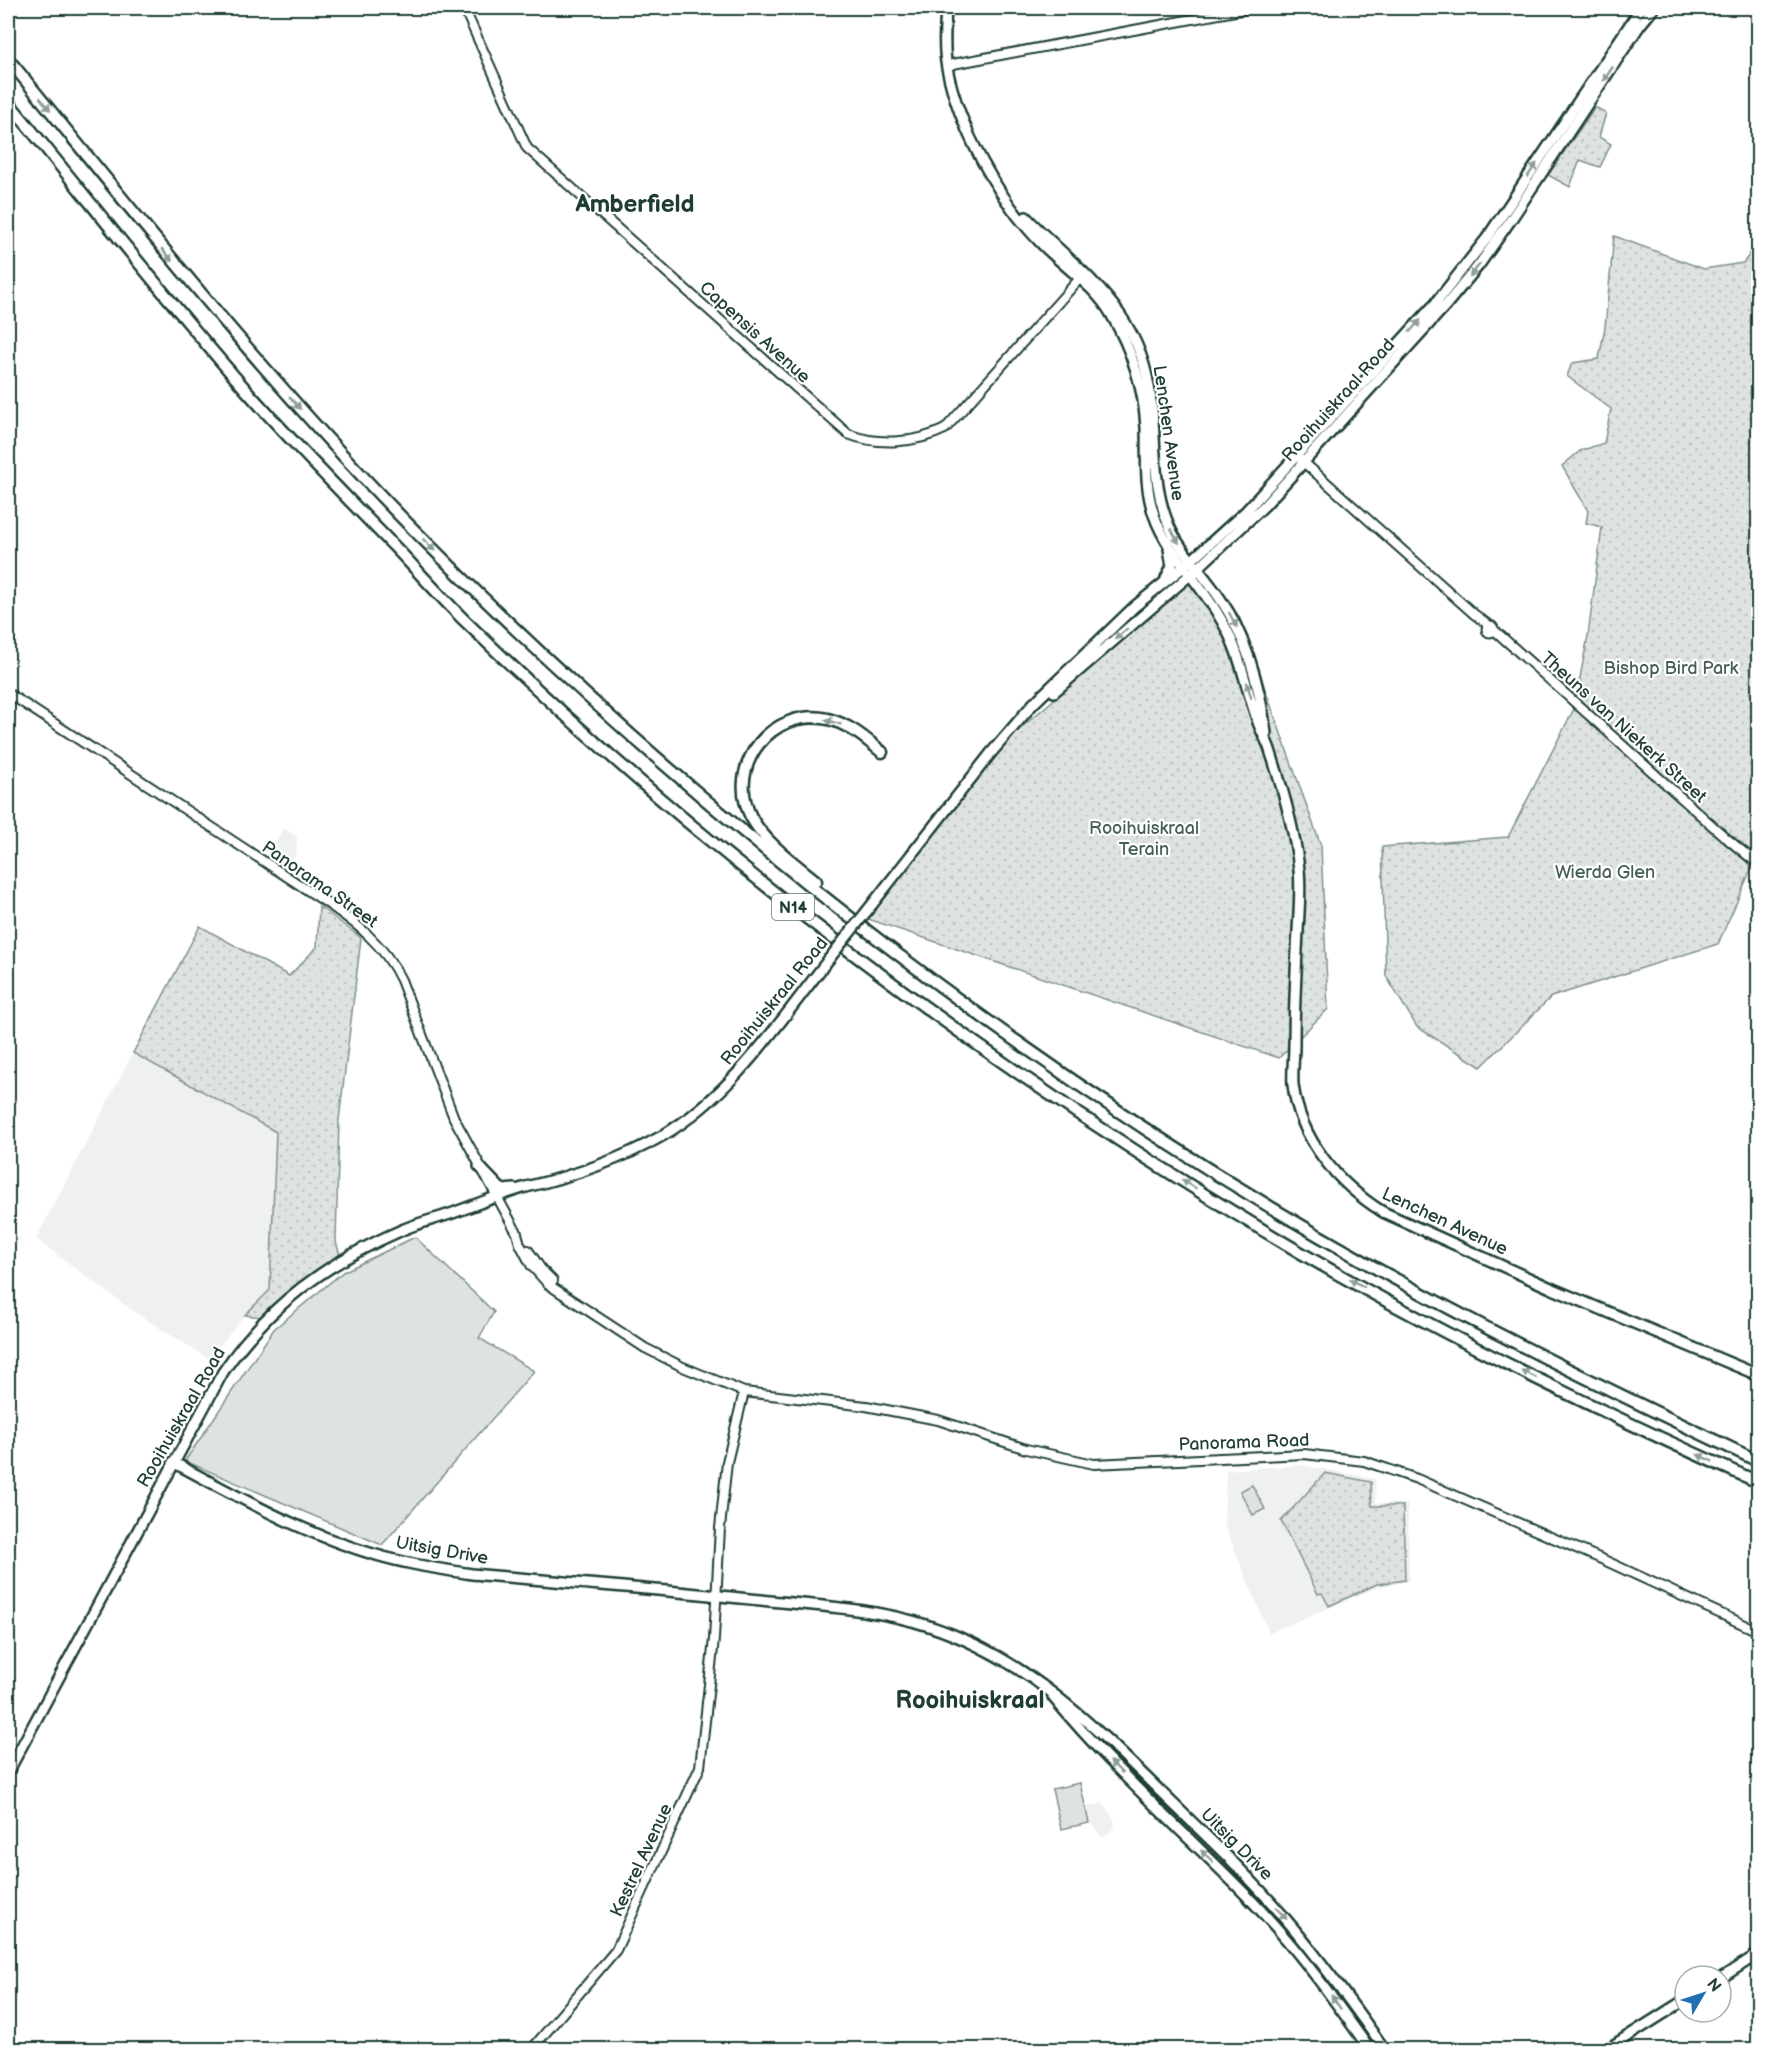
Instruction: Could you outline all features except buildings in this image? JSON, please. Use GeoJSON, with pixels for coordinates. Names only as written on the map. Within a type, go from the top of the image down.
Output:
{"type":"FeatureCollection","features":[{"type":"Feature","properties":{"kind":"highway","name":"N14"},"geometry":{"type":"LineString","coordinates":[[8,59],[194,287],[333,445],[466,582],[563,675],[703,797],[813,888],[1040,1058],[1239,1188],[1369,1265],[1499,1335],[1758,1461]]}},
{"type":"Feature","properties":{"kind":"highway","name":"N14"},"geometry":{"type":"LineString","coordinates":[[8,102],[245,389],[459,614],[619,762],[795,909],[908,995],[1028,1079],[1127,1146],[1307,1256],[1444,1331],[1588,1404],[1758,1482]]}},
{"type":"Feature","properties":{"kind":"highway"},"geometry":{"type":"LineString","coordinates":[[882,752],[858,733],[829,719],[802,718],[780,725],[763,738],[751,755],[744,775],[747,807],[752,818],[771,842],[852,913],[950,988],[965,1003]]}},
{"type":"Feature","properties":{"kind":"main road","name":"Lenchen Avenue"},"geometry":{"type":"LineString","coordinates":[[946,8],[949,65],[961,115],[969,133],[1000,188],[1118,311],[1141,355],[1151,398],[1156,478],[1170,527],[1231,617],[1250,659],[1259,689],[1268,745],[1290,823],[1300,873],[1293,1085],[1303,1120],[1312,1140],[1341,1180],[1364,1200],[1398,1220],[1553,1289],[1758,1375]]}},
{"type":"Feature","properties":{"kind":"main road","name":"Rooihuiskraal Road"},"geometry":{"type":"LineString","coordinates":[[1301,459],[1462,272],[1641,8]]}},
{"type":"Feature","properties":{"kind":"main road","name":"Rooihuiskraal Road"},"geometry":{"type":"LineString","coordinates":[[985,762],[1059,688],[1195,564],[1301,459],[1446,305],[1479,265],[1640,25],[1654,8]]}},
{"type":"Feature","properties":{"kind":"main road","name":"Lenchen Avenue"},"geometry":{"type":"LineString","coordinates":[[1082,275],[1107,308],[1131,351],[1136,365],[1145,414],[1147,485],[1156,519],[1167,541],[1219,615],[1230,635],[1242,666],[1258,723],[1268,745]]}},
{"type":"Feature","properties":{"kind":"main road"},"geometry":{"type":"LineString","coordinates":[[1159,587],[1168,576],[1172,566],[1167,541]]}},
{"type":"Feature","properties":{"kind":"main road","name":"Rooihuiskraal Road"},"geometry":{"type":"LineString","coordinates":[[8,1772],[134,1537],[156,1502],[223,1372],[236,1352],[265,1318],[338,1262],[392,1235],[440,1222],[529,1187],[617,1158],[650,1143],[689,1118],[741,1071],[1033,704],[1106,633],[1159,587],[1187,571]]}},
{"type":"Feature","properties":{"kind":"main road"},"geometry":{"type":"LineString","coordinates":[[479,1166],[496,1186],[504,1190],[529,1187]]}},
{"type":"Feature","properties":{"kind":"main road","name":"Uitsig Drive"},"geometry":{"type":"LineString","coordinates":[[176,1461],[259,1508],[307,1530],[369,1552],[412,1564],[472,1574],[609,1585],[648,1585],[820,1602],[875,1612],[929,1626],[988,1651],[1042,1684],[1090,1723],[1267,1898],[1338,1983],[1385,2049]]}},
{"type":"Feature","properties":{"kind":"main road","name":"Uitsig Drive"},"geometry":{"type":"LineString","coordinates":[[1042,1684],[1082,1733],[1245,1893],[1277,1928],[1328,1990],[1370,2049]]}},
{"type":"Feature","properties":{"kind":"main road"},"geometry":{"type":"LineString","coordinates":[[1733,1970],[1758,1954]]}},
{"type":"Feature","properties":{"kind":"main road"},"geometry":{"type":"LineString","coordinates":[[1606,2049],[1673,2007]]}},
{"type":"Feature","properties":{"kind":"street","name":"Capensis Avenue"},"geometry":{"type":"LineString","coordinates":[[464,8],[527,148],[848,434],[868,441],[877,441],[921,438],[945,429],[1082,275]]}},
{"type":"Feature","properties":{"kind":"street"},"geometry":{"type":"LineString","coordinates":[[949,65],[1251,8]]}},
{"type":"Feature","properties":{"kind":"street","name":"Theuns van Niekerk Street"},"geometry":{"type":"LineString","coordinates":[[1301,459],[1490,629],[1758,864]]}},
{"type":"Feature","properties":{"kind":"street","name":"Panorama Street"},"geometry":{"type":"LineString","coordinates":[[8,693],[316,895],[360,927],[382,948],[392,962],[454,1118],[497,1199],[541,1269],[551,1280],[583,1302],[587,1308],[645,1348],[683,1367],[744,1392],[774,1396]]}},
{"type":"Feature","properties":{"kind":"street","name":"Theuns van Niekerk Street"},"geometry":{"type":"LineString","coordinates":[[1725,837],[1758,870]]}},
{"type":"Feature","properties":{"kind":"street","name":"Kestrel Avenue"},"geometry":{"type":"LineString","coordinates":[[531,2049],[615,1952],[700,1766],[711,1653],[716,1551],[727,1462],[744,1392]]}},
{"type":"Feature","properties":{"kind":"street","name":"Panorama Road"},"geometry":{"type":"LineString","coordinates":[[774,1396],[866,1406],[941,1421],[1026,1449],[1094,1464],[1304,1454],[1364,1461],[1438,1488],[1606,1561],[1758,1631]]}},
{"type":"Feature","properties":{"kind":"shaded area"},"geometry":{"type":"Polygon","coordinates":[[[284,828],[297,837],[296,854],[291,863],[283,863],[268,853],[284,828]]]}},
{"type":"Feature","properties":{"kind":"shaded area"},"geometry":{"type":"Polygon","coordinates":[[[133,1053],[276,1132],[270,1291],[245,1315],[209,1359],[133,1311],[36,1239],[133,1053]]]}},
{"type":"Feature","properties":{"kind":"shaded area"},"geometry":{"type":"Polygon","coordinates":[[[1302,1465],[1375,1479],[1376,1503],[1408,1504],[1409,1581],[1378,1587],[1269,1633],[1224,1524],[1226,1470],[1302,1465]]]}},
{"type":"Feature","properties":{"kind":"shaded area"},"geometry":{"type":"Polygon","coordinates":[[[1103,1803],[1115,1821],[1115,1826],[1103,1838],[1090,1822],[1086,1807],[1103,1803]]]}},
{"type":"Feature","properties":{"kind":"green space"},"geometry":{"type":"Polygon","coordinates":[[[1595,107],[1606,113],[1599,137],[1611,144],[1600,167],[1580,160],[1570,187],[1548,175],[1595,107]]]}},
{"type":"Feature","properties":{"kind":"green space","name":"Bishop Bird Park"},"geometry":{"type":"Polygon","coordinates":[[[1614,236],[1704,269],[1743,263],[1750,254],[1758,254],[1758,862],[1648,761],[1575,704],[1588,636],[1602,527],[1586,523],[1588,511],[1562,466],[1580,451],[1604,443],[1611,409],[1567,376],[1572,363],[1599,359],[1605,327],[1614,236]]]}},
{"type":"Feature","properties":{"kind":"green space","name":"Rooihuiskraal Terain"},"geometry":{"type":"Polygon","coordinates":[[[1203,571],[1239,616],[1321,846],[1328,1009],[1279,1058],[862,917],[1007,740],[1203,571]]]}},
{"type":"Feature","properties":{"kind":"green space","name":"Wierda Glen"},"geometry":{"type":"Polygon","coordinates":[[[1575,707],[1753,865],[1718,944],[1551,997],[1481,1067],[1417,1027],[1386,976],[1382,847],[1508,837],[1575,707]]]}},
{"type":"Feature","properties":{"kind":"green space"},"geometry":{"type":"Polygon","coordinates":[[[319,906],[361,938],[339,1120],[336,1242],[341,1258],[262,1317],[245,1315],[270,1290],[276,1132],[133,1053],[200,926],[289,976],[317,947],[319,906]]]}},
{"type":"Feature","properties":{"kind":"green space"},"geometry":{"type":"Polygon","coordinates":[[[415,1237],[494,1312],[479,1338],[534,1371],[382,1545],[185,1461],[274,1329],[343,1272],[415,1237]]]}},
{"type":"Feature","properties":{"kind":"green space"},"geometry":{"type":"Polygon","coordinates":[[[1325,1473],[1371,1482],[1372,1506],[1403,1506],[1405,1580],[1377,1584],[1329,1606],[1322,1593],[1318,1594],[1281,1521],[1325,1473]]]}},
{"type":"Feature","properties":{"kind":"green space"},"geometry":{"type":"Polygon","coordinates":[[[1252,1485],[1265,1509],[1253,1515],[1240,1491],[1252,1485]]]}},
{"type":"Feature","properties":{"kind":"green space"},"geometry":{"type":"Polygon","coordinates":[[[1080,1783],[1089,1823],[1061,1829],[1052,1789],[1080,1783]]]}},
{"type":"Feature","properties":{"kind":"waterway"},"geometry":{"type":"LineString","coordinates":[[1750,254],[1758,254]]}},
{"type":"Feature","properties":{"kind":"district","name":"Amberfield"},"geometry":{"type":"Point","coordinates":[635,204]}},
{"type":"Feature","properties":{"kind":"district","name":"Rooihuiskraal"},"geometry":{"type":"Point","coordinates":[970,1700]}}]}
